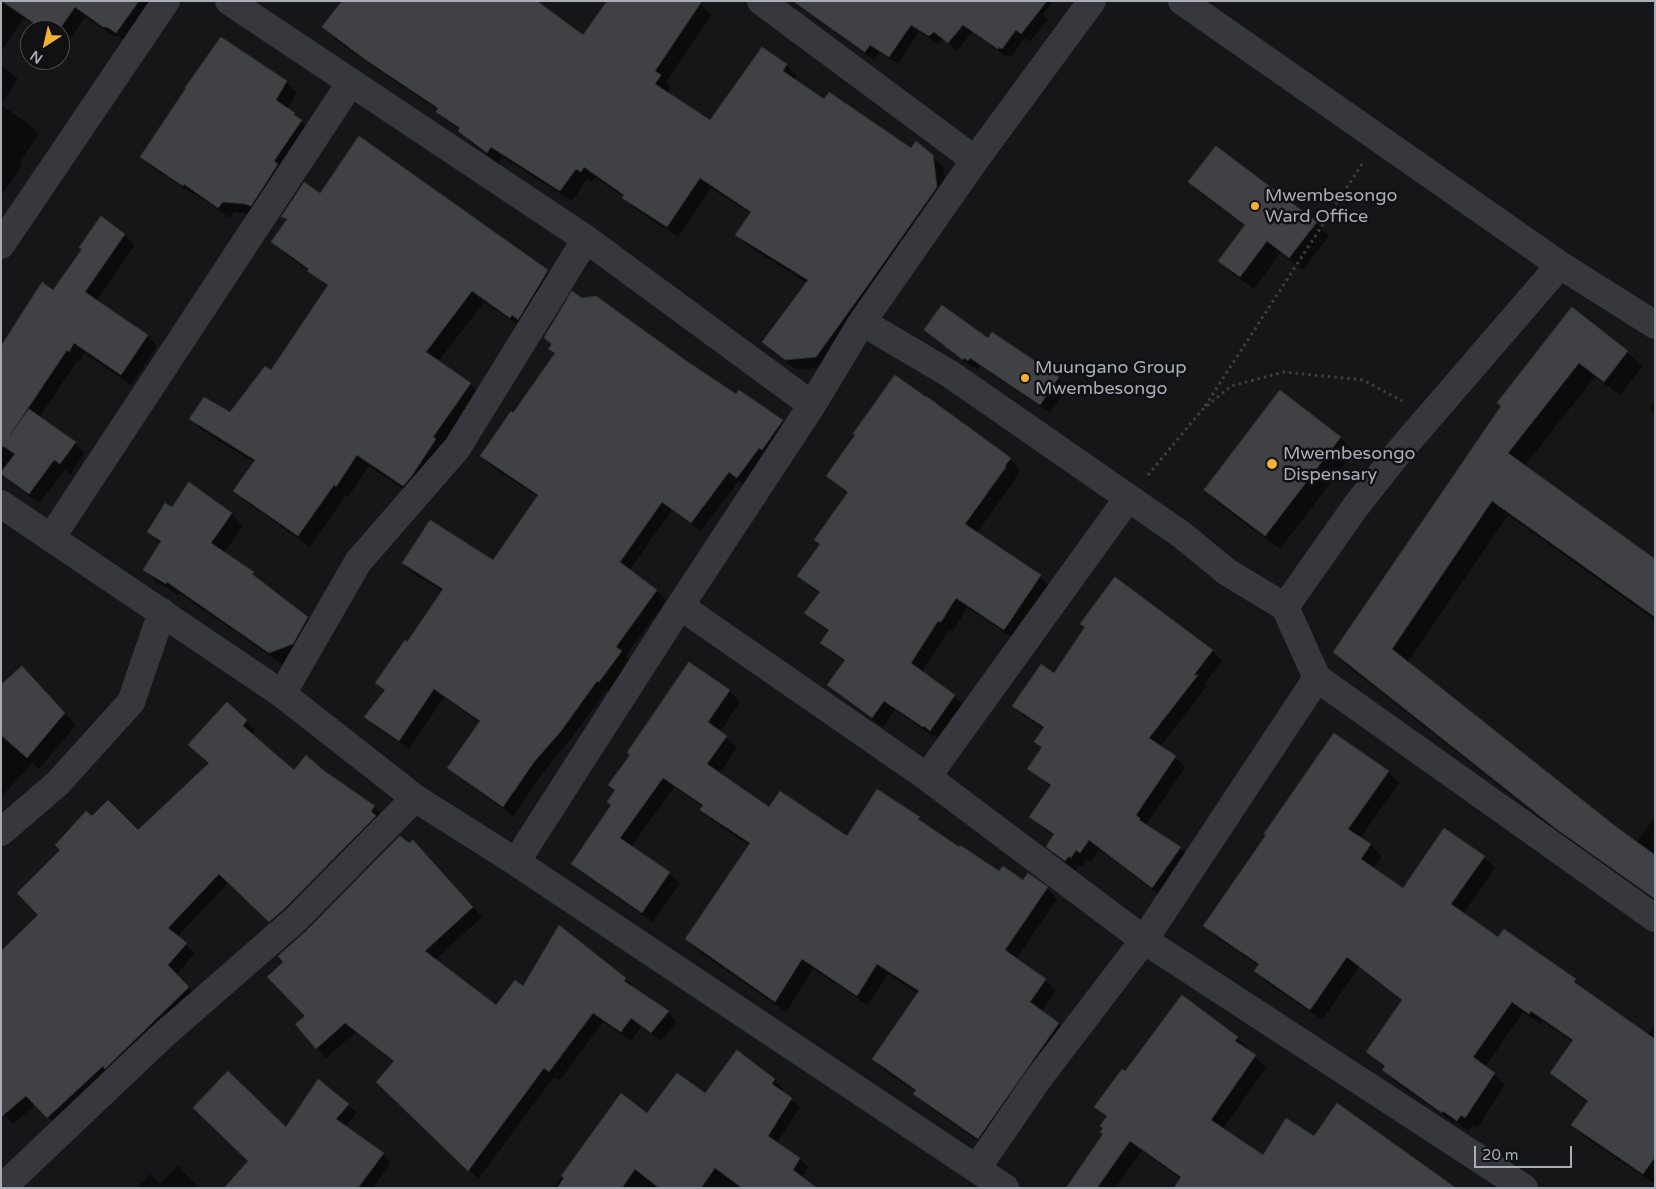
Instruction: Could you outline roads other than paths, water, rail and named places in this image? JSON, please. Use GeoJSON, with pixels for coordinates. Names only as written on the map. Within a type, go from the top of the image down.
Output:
{"type":"FeatureCollection","features":[{"type":"Feature","properties":{"kind":"street"},"geometry":{"type":"LineString","coordinates":[[1,245],[166,1]]}},
{"type":"Feature","properties":{"kind":"street"},"geometry":{"type":"LineString","coordinates":[[229,1],[586,239],[812,405]]}},
{"type":"Feature","properties":{"kind":"street"},"geometry":{"type":"LineString","coordinates":[[761,1],[975,160]]}},
{"type":"Feature","properties":{"kind":"street"},"geometry":{"type":"LineString","coordinates":[[516,862],[680,606],[812,405],[862,322],[975,160],[1092,1]]}},
{"type":"Feature","properties":{"kind":"street"},"geometry":{"type":"LineString","coordinates":[[1182,1],[1560,265],[1655,325]]}},
{"type":"Feature","properties":{"kind":"street"},"geometry":{"type":"LineString","coordinates":[[51,538],[351,82]]}},
{"type":"Feature","properties":{"kind":"street"},"geometry":{"type":"LineString","coordinates":[[282,694],[358,562],[457,448],[586,239]]}},
{"type":"Feature","properties":{"kind":"street"},"geometry":{"type":"LineString","coordinates":[[1285,607],[1356,506],[1429,415],[1560,265]]}},
{"type":"Feature","properties":{"kind":"street"},"geometry":{"type":"LineString","coordinates":[[862,322],[950,374],[1182,535],[1227,572],[1285,607],[1317,678],[1655,918]]}},
{"type":"Feature","properties":{"kind":"street"},"geometry":{"type":"LineString","coordinates":[[927,777],[1128,498]]}},
{"type":"Feature","properties":{"kind":"street"},"geometry":{"type":"LineString","coordinates":[[1,504],[282,694],[415,798],[516,862],[1006,1188]]}},
{"type":"Feature","properties":{"kind":"street"},"geometry":{"type":"LineString","coordinates":[[680,606],[927,777],[1144,940],[1524,1188]]}},
{"type":"Feature","properties":{"kind":"street"},"geometry":{"type":"LineString","coordinates":[[1,832],[58,783],[132,702],[162,612]]}},
{"type":"Feature","properties":{"kind":"street"},"geometry":{"type":"LineString","coordinates":[[977,1168],[1038,1079],[1144,940],[1317,678]]}},
{"type":"Feature","properties":{"kind":"street"},"geometry":{"type":"LineString","coordinates":[[2,1188],[161,1037],[295,920],[415,798]]}},
{"type":"Feature","properties":{"kind":"place","name":"Mwembesongo Ward Office"},"geometry":{"type":"Point","coordinates":[1255,206]}},
{"type":"Feature","properties":{"kind":"place","name":"Muungano Group Mwembesongo"},"geometry":{"type":"Point","coordinates":[1025,378]}},
{"type":"Feature","properties":{"kind":"place","name":"Mwembesongo Dispensary"},"geometry":{"type":"Point","coordinates":[1272,464]}}]}
